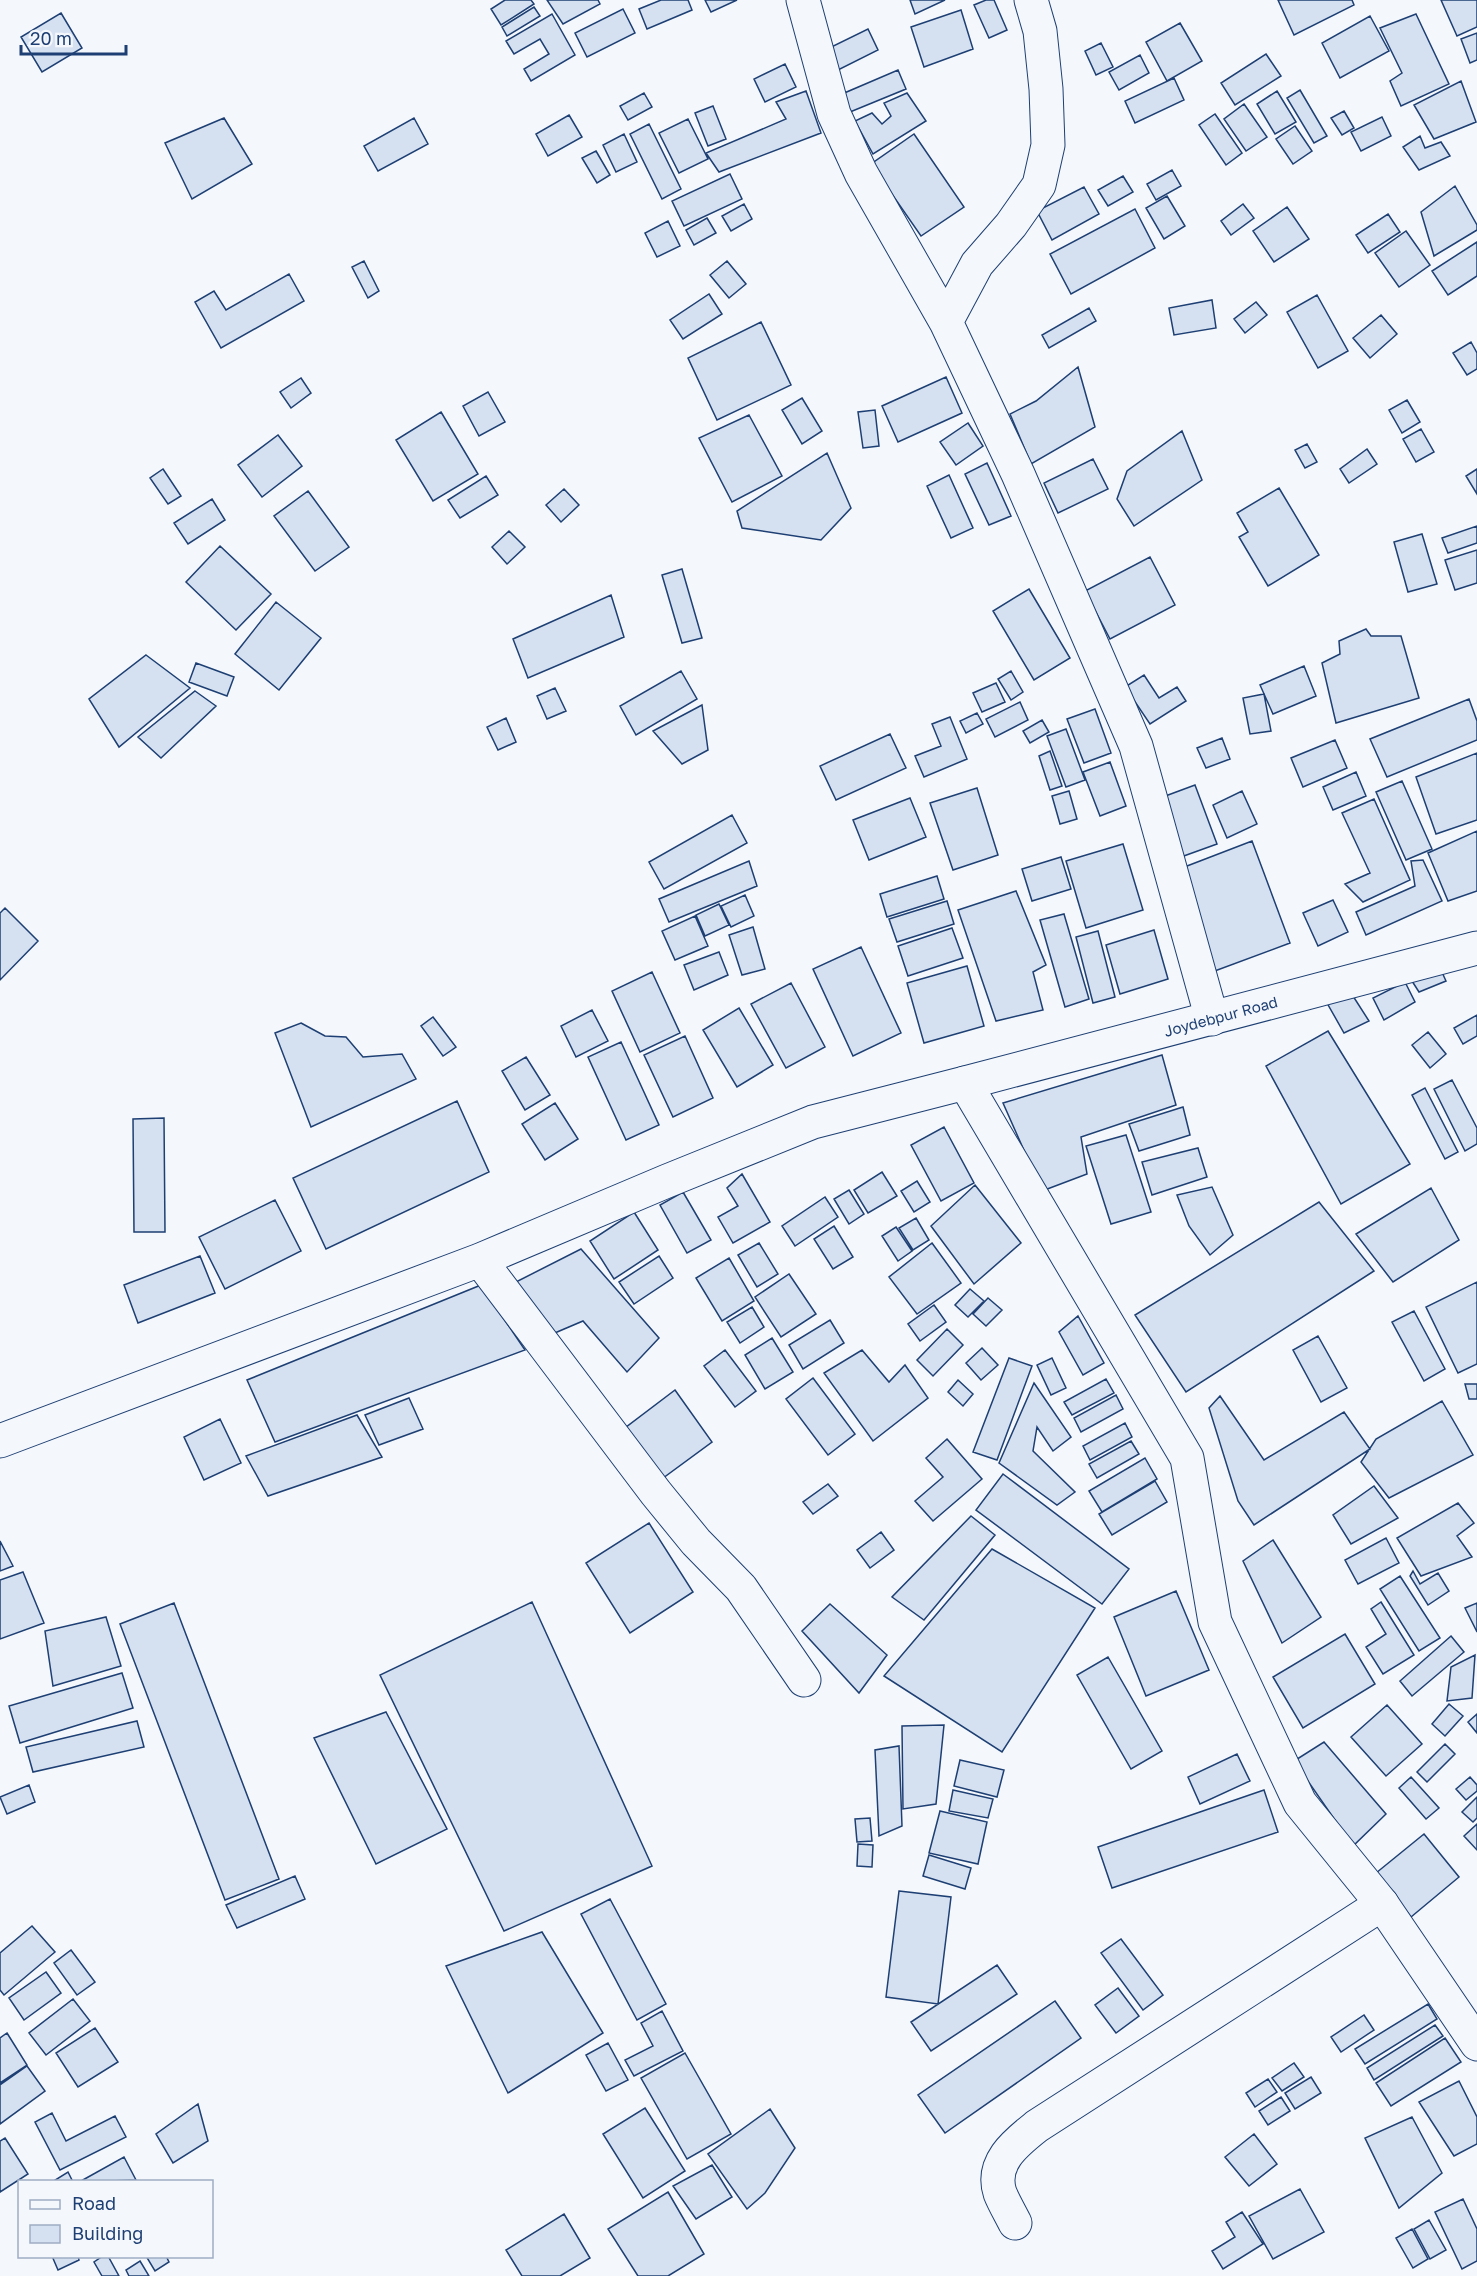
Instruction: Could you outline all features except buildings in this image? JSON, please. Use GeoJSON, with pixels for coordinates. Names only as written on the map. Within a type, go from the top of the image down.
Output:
{"type":"FeatureCollection","features":[{"type":"Feature","properties":{"kind":"street"},"geometry":{"type":"LineString","coordinates":[[803,0],[834,114],[861,172],[946,322],[1017,474],[1136,746],[1212,1019]]}},
{"type":"Feature","properties":{"kind":"street"},"geometry":{"type":"LineString","coordinates":[[946,322],[977,264],[1011,225],[1039,185],[1048,145],[1046,89],[1040,31],[1031,0]]}},
{"type":"Feature","properties":{"kind":"street","name":"Joydebpur Road"},"geometry":{"type":"LineString","coordinates":[[0,1441],[480,1260],[813,1122],[1477,948]]}},
{"type":"Feature","properties":{"kind":"street"},"geometry":{"type":"LineString","coordinates":[[965,1083],[1187,1458],[1215,1622],[1299,1803],[1382,1904],[1477,2044]]}},
{"type":"Feature","properties":{"kind":"street"},"geometry":{"type":"LineString","coordinates":[[480,1260],[656,1492],[696,1542],[741,1588],[804,1680]]}},
{"type":"Feature","properties":{"kind":"street"},"geometry":{"type":"LineString","coordinates":[[1015,2223],[1000,2191],[999,2172],[1010,2148],[1046,2120],[1382,1904]]}}]}
